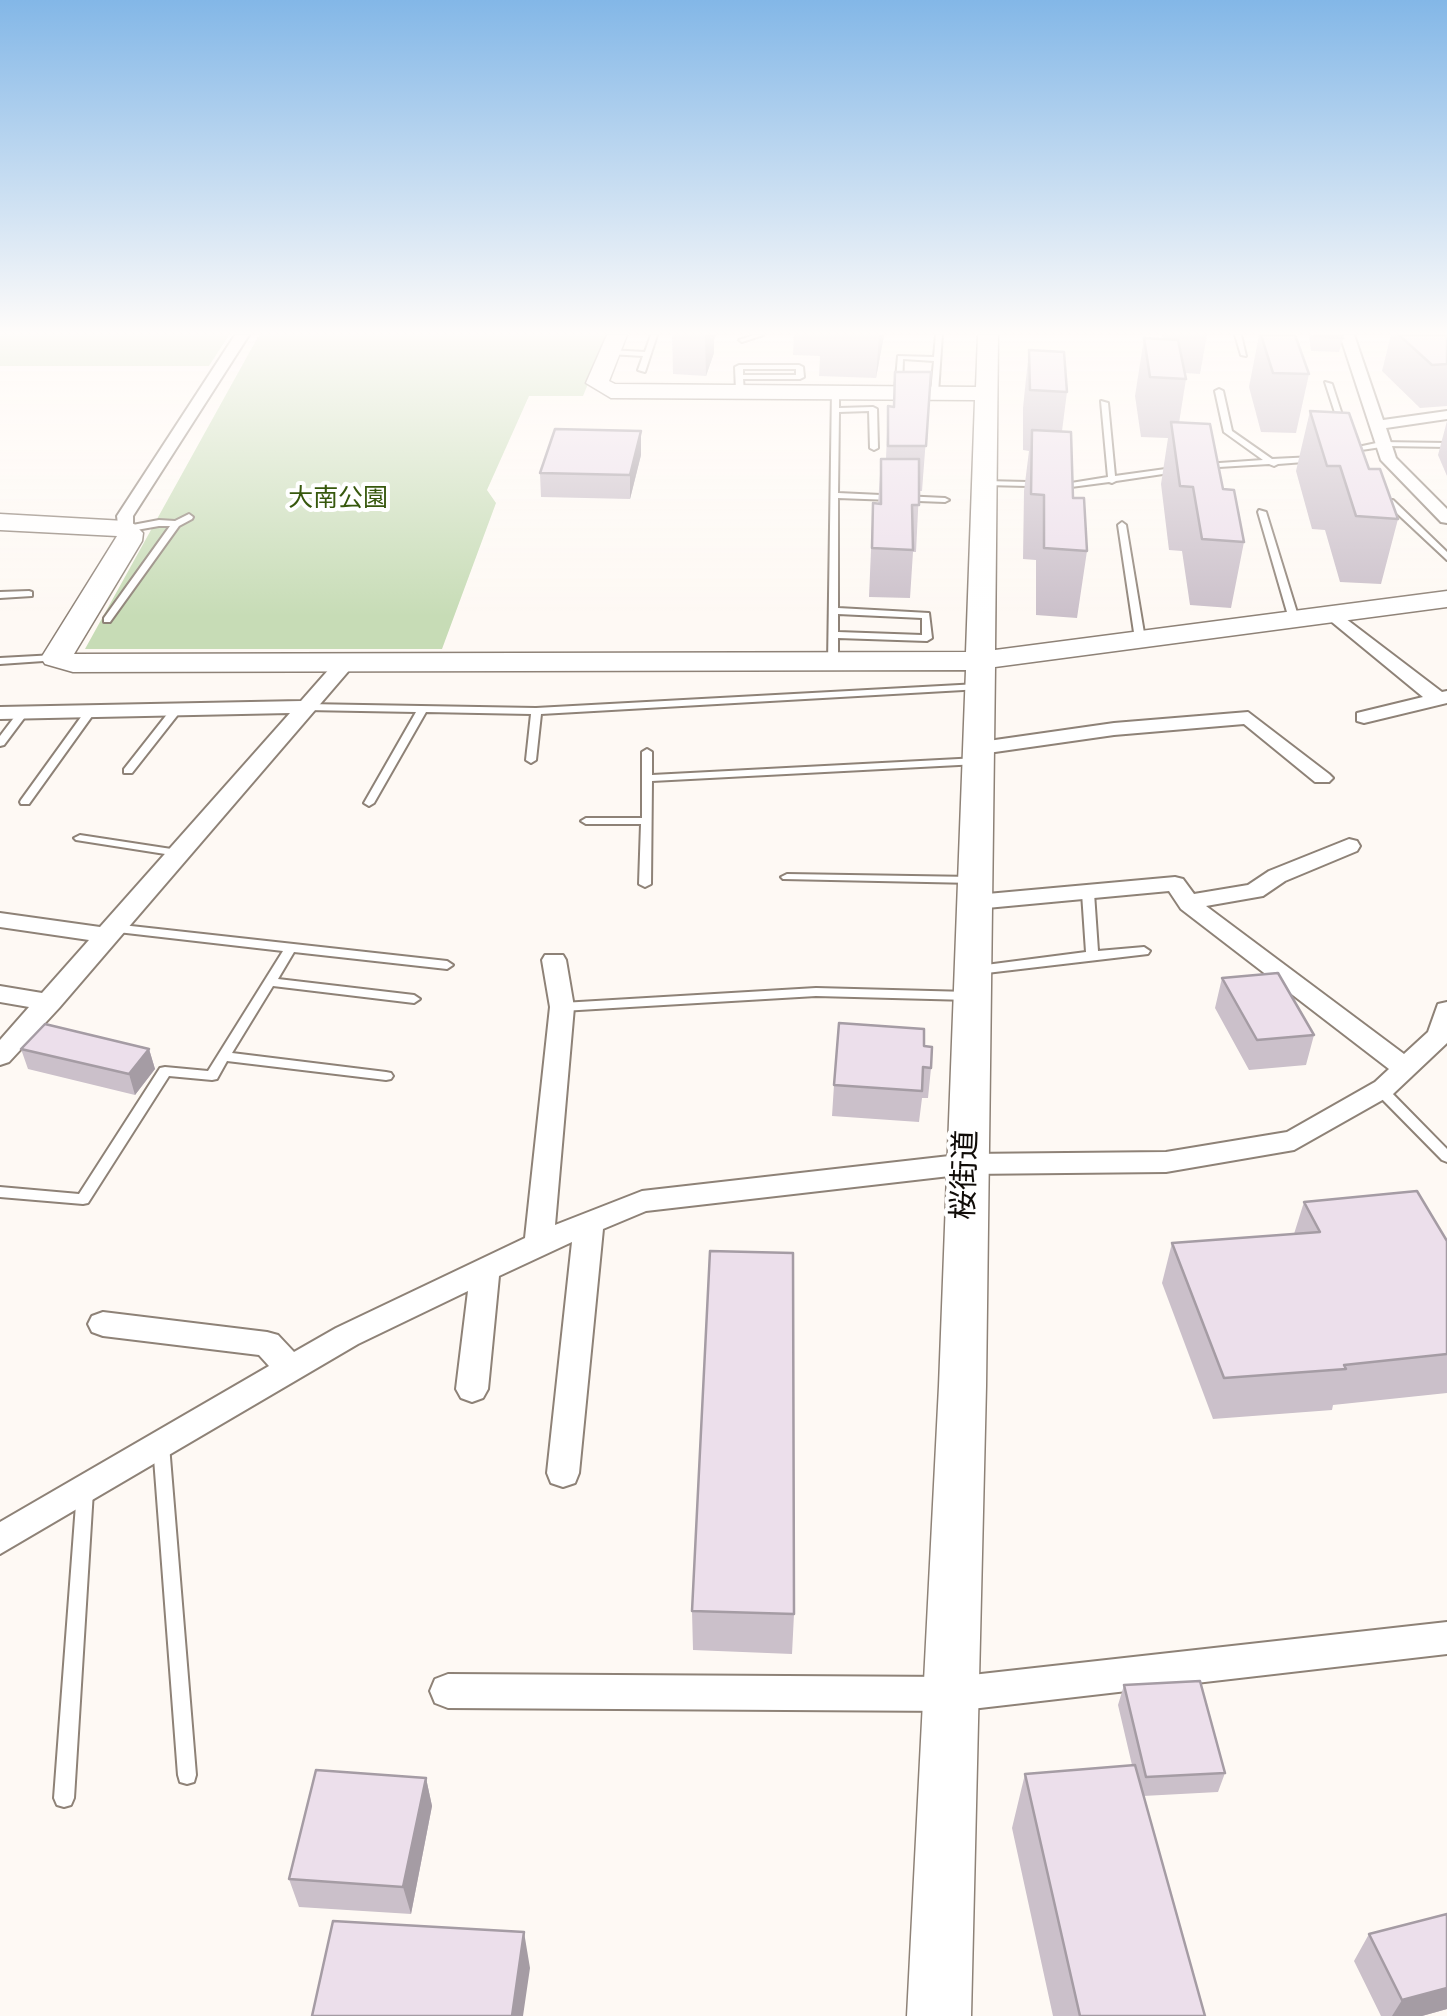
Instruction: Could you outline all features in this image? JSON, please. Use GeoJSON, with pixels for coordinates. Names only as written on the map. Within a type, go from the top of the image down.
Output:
{"type":"FeatureCollection","features":[{"type":"Feature","properties":{"kind":"street"},"geometry":{"type":"LineString","coordinates":[[181,429],[124,516],[129,541],[54,658],[73,663],[345,662],[833,650],[983,673],[1140,639],[1447,599]]}},
{"type":"Feature","properties":{"kind":"street","name":"桜街道"},"geometry":{"type":"LineString","coordinates":[[939,2016],[954,1694],[981,755],[986,429]]}},
{"type":"Feature","properties":{"kind":"street"},"geometry":{"type":"LineString","coordinates":[[1379,429],[1389,460],[1447,518]]}},
{"type":"Feature","properties":{"kind":"street"},"geometry":{"type":"LineString","coordinates":[[0,522],[126,529]]}},
{"type":"Feature","properties":{"kind":"street"},"geometry":{"type":"LineString","coordinates":[[1333,614],[1443,698]]}},
{"type":"Feature","properties":{"kind":"street"},"geometry":{"type":"LineString","coordinates":[[0,1056],[345,662]]}},
{"type":"Feature","properties":{"kind":"street"},"geometry":{"type":"LineString","coordinates":[[1364,717],[1443,698]]}},
{"type":"Feature","properties":{"kind":"street"},"geometry":{"type":"LineString","coordinates":[[0,713],[306,707]]}},
{"type":"Feature","properties":{"kind":"street"},"geometry":{"type":"LineString","coordinates":[[981,755],[1114,730],[1248,718],[1322,778]]}},
{"type":"Feature","properties":{"kind":"street"},"geometry":{"type":"LineString","coordinates":[[1188,902],[1255,891],[1278,876],[1349,846]]}},
{"type":"Feature","properties":{"kind":"street"},"geometry":{"type":"LineString","coordinates":[[976,891],[1088,893],[1175,884],[1188,902],[1405,1068]]}},
{"type":"Feature","properties":{"kind":"street"},"geometry":{"type":"LineString","coordinates":[[0,920],[109,932]]}},
{"type":"Feature","properties":{"kind":"street"},"geometry":{"type":"LineString","coordinates":[[539,1244],[562,1007],[554,960]]}},
{"type":"Feature","properties":{"kind":"street"},"geometry":{"type":"LineString","coordinates":[[0,994],[50,1002]]}},
{"type":"Feature","properties":{"kind":"street"},"geometry":{"type":"LineString","coordinates":[[0,1539],[348,1336],[539,1244],[642,1201],[967,1164],[1166,1162],[1294,1140],[1381,1090],[1440,1035],[1446,1015]]}},
{"type":"Feature","properties":{"kind":"street"},"geometry":{"type":"LineString","coordinates":[[563,1473],[589,1222]]}},
{"type":"Feature","properties":{"kind":"street"},"geometry":{"type":"LineString","coordinates":[[472,1389],[485,1270]]}},
{"type":"Feature","properties":{"kind":"street"},"geometry":{"type":"LineString","coordinates":[[104,1324],[266,1344],[291,1369]]}},
{"type":"Feature","properties":{"kind":"street"},"geometry":{"type":"LineString","coordinates":[[448,1691],[954,1694],[1447,1638]]}},
{"type":"Feature","properties":{"kind":"lane"},"geometry":{"type":"LineString","coordinates":[[833,611],[926,614],[927,638],[833,650],[833,611],[835,429]]}},
{"type":"Feature","properties":{"kind":"lane"},"geometry":{"type":"LineString","coordinates":[[874,429],[874,448]]}},
{"type":"Feature","properties":{"kind":"lane"},"geometry":{"type":"LineString","coordinates":[[1107,429],[1112,481]]}},
{"type":"Feature","properties":{"kind":"lane"},"geometry":{"type":"LineString","coordinates":[[1227,429],[1274,464]]}},
{"type":"Feature","properties":{"kind":"lane"},"geometry":{"type":"LineString","coordinates":[[1344,429],[1352,450]]}},
{"type":"Feature","properties":{"kind":"lane"},"geometry":{"type":"LineString","coordinates":[[984,483],[1055,486],[1190,468],[1274,464],[1384,445],[1447,445]]}},
{"type":"Feature","properties":{"kind":"lane"},"geometry":{"type":"LineString","coordinates":[[834,495],[944,500]]}},
{"type":"Feature","properties":{"kind":"lane"},"geometry":{"type":"LineString","coordinates":[[1390,502],[1447,557]]}},
{"type":"Feature","properties":{"kind":"lane"},"geometry":{"type":"LineString","coordinates":[[1262,512],[1294,619]]}},
{"type":"Feature","properties":{"kind":"lane"},"geometry":{"type":"LineString","coordinates":[[107,620],[176,524],[189,516]]}},
{"type":"Feature","properties":{"kind":"lane"},"geometry":{"type":"LineString","coordinates":[[126,529],[159,522],[176,524]]}},
{"type":"Feature","properties":{"kind":"lane"},"geometry":{"type":"LineString","coordinates":[[1122,524],[1140,639]]}},
{"type":"Feature","properties":{"kind":"lane"},"geometry":{"type":"LineString","coordinates":[[0,594],[29,594]]}},
{"type":"Feature","properties":{"kind":"lane"},"geometry":{"type":"LineString","coordinates":[[0,661],[54,658]]}},
{"type":"Feature","properties":{"kind":"lane"},"geometry":{"type":"LineString","coordinates":[[306,707],[536,711],[983,673]]}},
{"type":"Feature","properties":{"kind":"lane"},"geometry":{"type":"LineString","coordinates":[[128,771],[176,710]]}},
{"type":"Feature","properties":{"kind":"lane"},"geometry":{"type":"LineString","coordinates":[[370,804],[422,710]]}},
{"type":"Feature","properties":{"kind":"lane"},"geometry":{"type":"LineString","coordinates":[[531,760],[536,711]]}},
{"type":"Feature","properties":{"kind":"lane"},"geometry":{"type":"LineString","coordinates":[[25,802],[90,712]]}},
{"type":"Feature","properties":{"kind":"lane"},"geometry":{"type":"LineString","coordinates":[[0,743],[23,713]]}},
{"type":"Feature","properties":{"kind":"lane"},"geometry":{"type":"LineString","coordinates":[[646,752],[646,884]]}},
{"type":"Feature","properties":{"kind":"lane"},"geometry":{"type":"LineString","coordinates":[[648,778],[981,755]]}},
{"type":"Feature","properties":{"kind":"lane"},"geometry":{"type":"LineString","coordinates":[[586,822],[646,820]]}},
{"type":"Feature","properties":{"kind":"lane"},"geometry":{"type":"LineString","coordinates":[[80,838],[178,853]]}},
{"type":"Feature","properties":{"kind":"lane"},"geometry":{"type":"LineString","coordinates":[[787,877],[976,891]]}},
{"type":"Feature","properties":{"kind":"lane"},"geometry":{"type":"LineString","coordinates":[[1088,893],[1092,955]]}},
{"type":"Feature","properties":{"kind":"lane"},"geometry":{"type":"LineString","coordinates":[[109,932],[447,964]]}},
{"type":"Feature","properties":{"kind":"lane"},"geometry":{"type":"LineString","coordinates":[[0,1192],[82,1199],[165,1071],[212,1076],[227,1058],[291,948]]}},
{"type":"Feature","properties":{"kind":"lane"},"geometry":{"type":"LineString","coordinates":[[562,1007],[973,983],[1092,955],[1144,951]]}},
{"type":"Feature","properties":{"kind":"lane"},"geometry":{"type":"LineString","coordinates":[[272,982],[414,999]]}},
{"type":"Feature","properties":{"kind":"lane"},"geometry":{"type":"LineString","coordinates":[[227,1058],[386,1076]]}},
{"type":"Feature","properties":{"kind":"lane"},"geometry":{"type":"LineString","coordinates":[[1381,1090],[1447,1158]]}},
{"type":"Feature","properties":{"kind":"lane"},"geometry":{"type":"LineString","coordinates":[[160,1444],[187,1776]]}},
{"type":"Feature","properties":{"kind":"lane"},"geometry":{"type":"LineString","coordinates":[[64,1798],[85,1488]]}},
{"type":"Feature","properties":{"kind":"green space","name":"大南公園"},"geometry":{"type":"Polygon","coordinates":[[[207,429],[514,429],[487,490],[496,503],[442,649],[85,649],[207,429]]]}},
{"type":"Feature","properties":{"kind":"building"},"geometry":{"type":"Polygon","coordinates":[[[555,429],[641,431],[630,475],[540,473],[555,429]]]}},
{"type":"Feature","properties":{"kind":"building"},"geometry":{"type":"Polygon","coordinates":[[[888,429],[927,429],[926,446],[888,446],[888,429]]]}},
{"type":"Feature","properties":{"kind":"building"},"geometry":{"type":"Polygon","coordinates":[[[1172,429],[1211,429],[1223,489],[1234,490],[1244,542],[1202,539],[1193,487],[1180,486],[1172,429]]]}},
{"type":"Feature","properties":{"kind":"building"},"geometry":{"type":"Polygon","coordinates":[[[1316,429],[1355,429],[1369,469],[1380,469],[1398,519],[1356,516],[1340,466],[1327,466],[1316,429]]]}},
{"type":"Feature","properties":{"kind":"building"},"geometry":{"type":"Polygon","coordinates":[[[1032,430],[1071,432],[1073,498],[1084,498],[1087,551],[1044,548],[1044,495],[1031,494],[1032,430]]]}},
{"type":"Feature","properties":{"kind":"building"},"geometry":{"type":"Polygon","coordinates":[[[881,459],[919,459],[919,505],[912,505],[913,550],[872,548],[873,503],[881,504],[881,459]]]}},
{"type":"Feature","properties":{"kind":"building"},"geometry":{"type":"Polygon","coordinates":[[[1278,973],[1314,1035],[1257,1040],[1222,978],[1278,973]]]}},
{"type":"Feature","properties":{"kind":"building"},"geometry":{"type":"Polygon","coordinates":[[[839,1023],[924,1029],[924,1046],[932,1047],[931,1068],[923,1067],[922,1091],[834,1085],[839,1023]]]}},
{"type":"Feature","properties":{"kind":"building"},"geometry":{"type":"Polygon","coordinates":[[[45,1024],[149,1049],[129,1074],[21,1049],[45,1024]]]}},
{"type":"Feature","properties":{"kind":"building"},"geometry":{"type":"Polygon","coordinates":[[[1417,1191],[1447,1241],[1447,1354],[1344,1365],[1346,1369],[1224,1378],[1172,1243],[1320,1232],[1304,1202],[1417,1191]]]}},
{"type":"Feature","properties":{"kind":"building"},"geometry":{"type":"Polygon","coordinates":[[[710,1251],[793,1253],[794,1614],[692,1611],[710,1251]]]}},
{"type":"Feature","properties":{"kind":"building"},"geometry":{"type":"Polygon","coordinates":[[[1200,1681],[1225,1773],[1146,1777],[1124,1685],[1200,1681]]]}},
{"type":"Feature","properties":{"kind":"building"},"geometry":{"type":"Polygon","coordinates":[[[1135,1765],[1205,2016],[1080,2016],[1025,1774],[1135,1765]]]}},
{"type":"Feature","properties":{"kind":"building"},"geometry":{"type":"Polygon","coordinates":[[[316,1770],[426,1778],[403,1887],[289,1879],[316,1770]]]}},
{"type":"Feature","properties":{"kind":"building"},"geometry":{"type":"Polygon","coordinates":[[[1447,1914],[1447,1988],[1402,2000],[1369,1934],[1447,1914]]]}},
{"type":"Feature","properties":{"kind":"building"},"geometry":{"type":"Polygon","coordinates":[[[333,1921],[524,1932],[512,2016],[312,2016],[333,1921]]]}}]}
